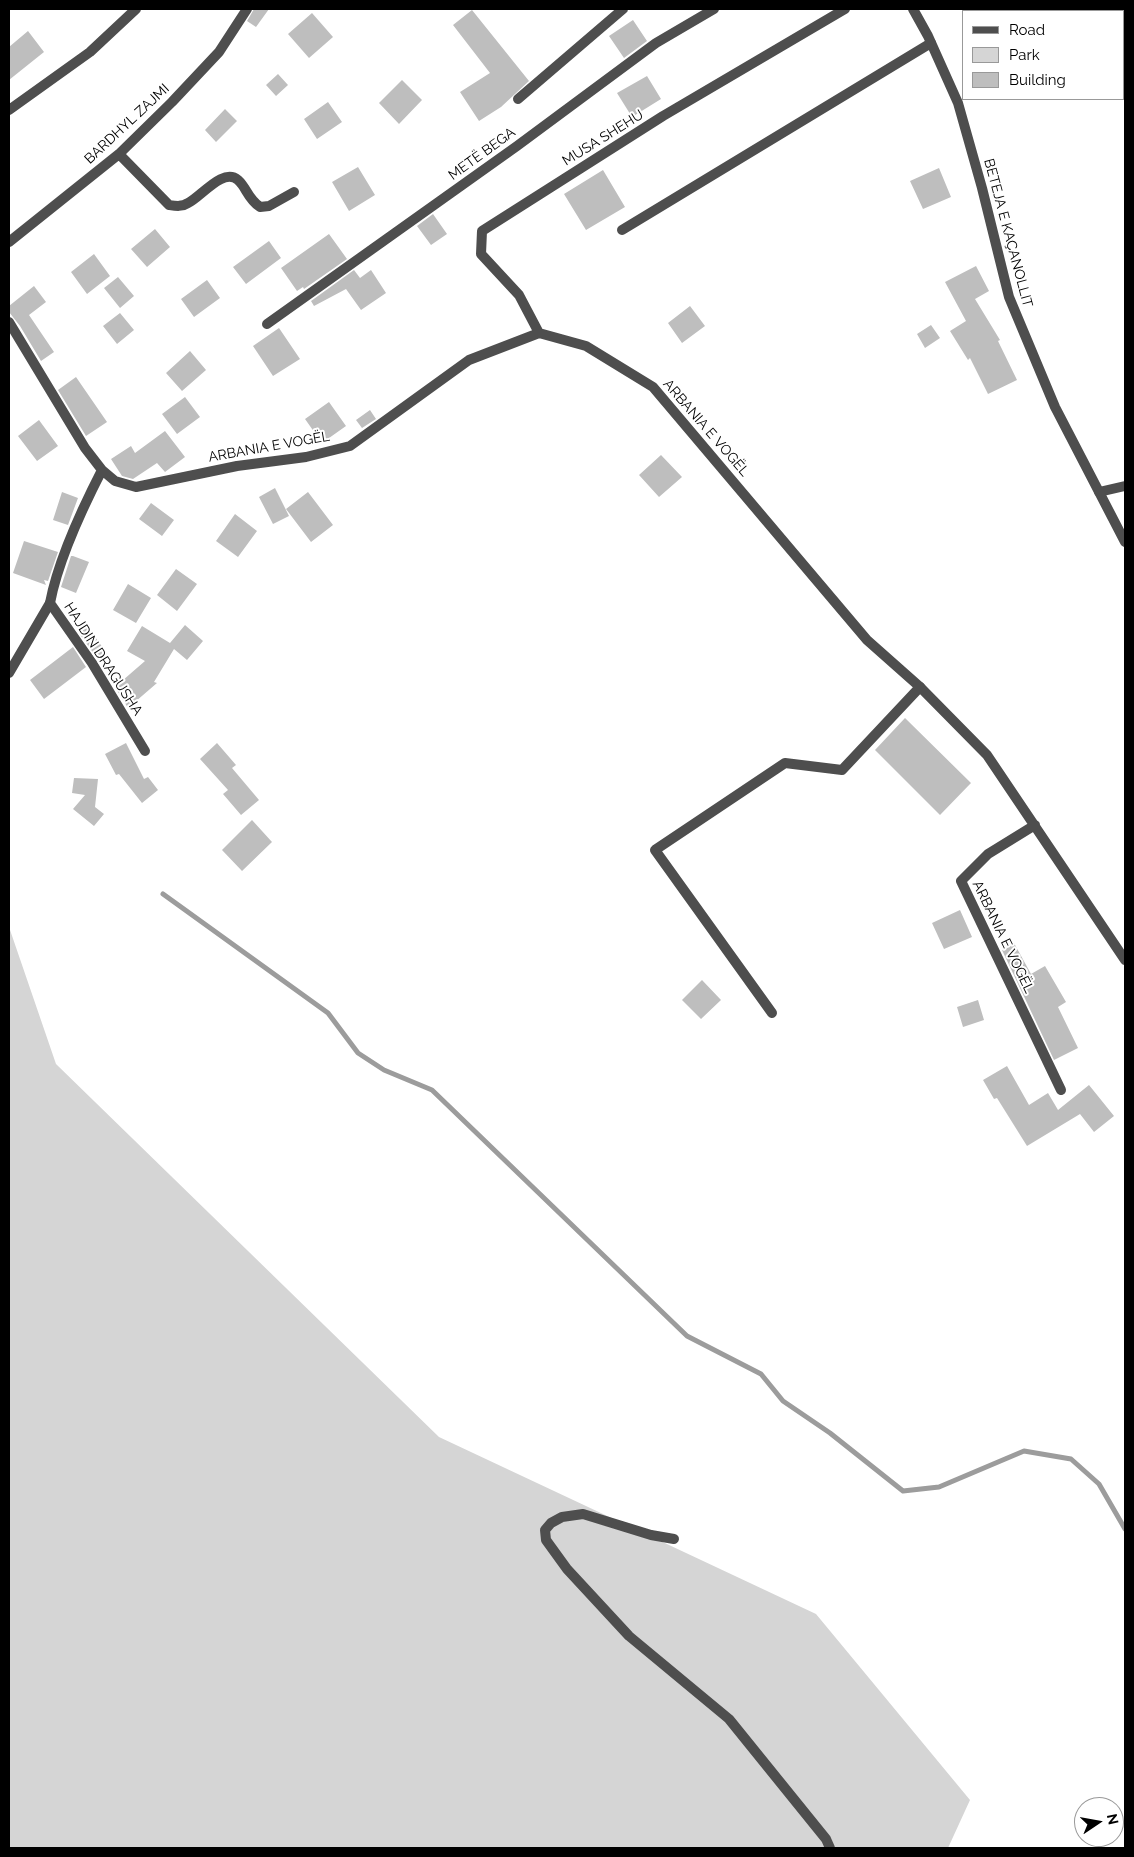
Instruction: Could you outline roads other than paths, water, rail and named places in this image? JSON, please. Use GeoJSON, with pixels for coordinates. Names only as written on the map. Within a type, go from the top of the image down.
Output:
{"type":"FeatureCollection","features":[{"type":"Feature","properties":{"kind":"street"},"geometry":{"type":"LineString","coordinates":[[9,110],[90,52],[136,9]]}},
{"type":"Feature","properties":{"kind":"street","name":"BARDHYL ZAJMI"},"geometry":{"type":"LineString","coordinates":[[9,242],[119,154],[172,102],[218,52],[246,9]]}},
{"type":"Feature","properties":{"kind":"street"},"geometry":{"type":"LineString","coordinates":[[518,99],[624,9]]}},
{"type":"Feature","properties":{"kind":"street","name":"METË BEGA"},"geometry":{"type":"LineString","coordinates":[[267,324],[517,146],[656,43],[714,9]]}},
{"type":"Feature","properties":{"kind":"street","name":"MUSA SHEHU"},"geometry":{"type":"LineString","coordinates":[[538,333],[519,295],[481,254],[482,231],[663,116],[845,9]]}},
{"type":"Feature","properties":{"kind":"street","name":"BETEJA E KAÇANOLLIT"},"geometry":{"type":"LineString","coordinates":[[913,9],[961,101],[1009,297],[1055,408],[1125,542]]}},
{"type":"Feature","properties":{"kind":"street"},"geometry":{"type":"LineString","coordinates":[[622,230],[931,43]]}},
{"type":"Feature","properties":{"kind":"street"},"geometry":{"type":"LineString","coordinates":[[119,154],[169,204],[179,206],[189,203],[222,178],[231,176],[238,180],[251,201],[260,207],[269,206],[294,192]]}},
{"type":"Feature","properties":{"kind":"street","name":"ARBANIA E VOGËL"},"geometry":{"type":"LineString","coordinates":[[9,322],[85,448],[102,470],[115,481],[136,487],[237,466],[306,457],[350,446],[469,360],[538,333],[586,346],[653,388],[867,640],[920,688],[987,755],[1125,960]]}},
{"type":"Feature","properties":{"kind":"street","name":"HAJDIN DRAGUSHA"},"geometry":{"type":"LineString","coordinates":[[102,470],[60,566],[50,603],[92,663],[145,751]]}},
{"type":"Feature","properties":{"kind":"street"},"geometry":{"type":"LineString","coordinates":[[1099,492],[1125,486]]}},
{"type":"Feature","properties":{"kind":"street"},"geometry":{"type":"LineString","coordinates":[[9,673],[50,603]]}},
{"type":"Feature","properties":{"kind":"street"},"geometry":{"type":"LineString","coordinates":[[772,1013],[655,850],[785,763],[842,770],[920,688]]}},
{"type":"Feature","properties":{"kind":"street","name":"ARBANIA E VOGËL"},"geometry":{"type":"LineString","coordinates":[[1035,825],[988,854],[961,881],[1061,1090]]}},
{"type":"Feature","properties":{"kind":"street"},"geometry":{"type":"LineString","coordinates":[[674,1539],[651,1535],[583,1514],[562,1517],[551,1523],[545,1530],[546,1540],[567,1569],[629,1636],[729,1719],[826,1839],[830,1848]]}},
{"type":"Feature","properties":{"kind":"waterway"},"geometry":{"type":"LineString","coordinates":[[163,894],[328,1013],[358,1053],[384,1070],[432,1090],[687,1336],[761,1374],[783,1401],[830,1433],[903,1491],[939,1487],[1024,1451],[1071,1459],[1099,1484],[1125,1529]]}}]}
